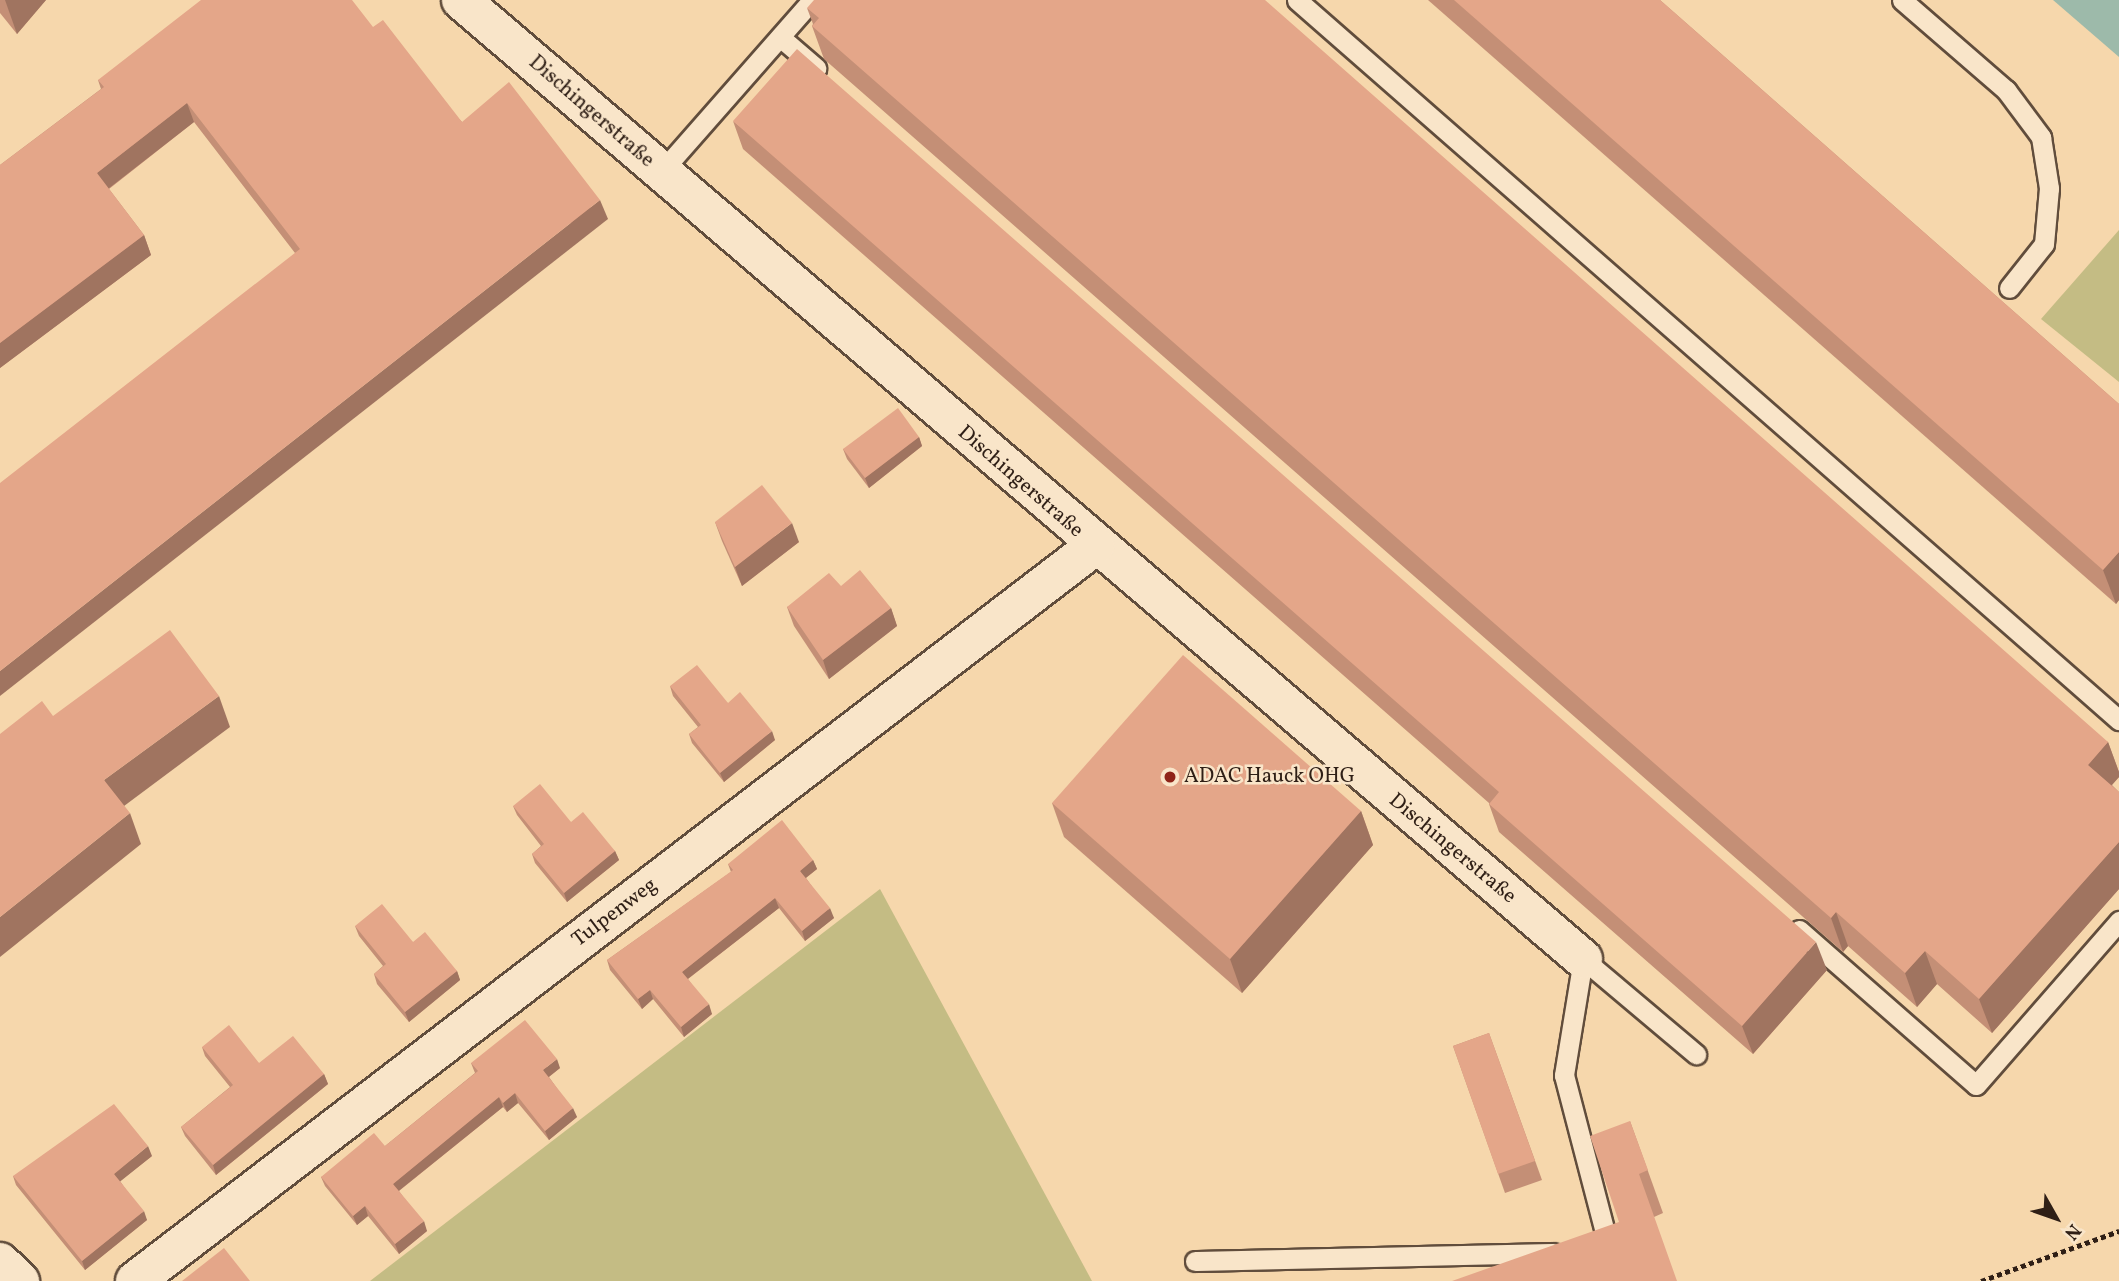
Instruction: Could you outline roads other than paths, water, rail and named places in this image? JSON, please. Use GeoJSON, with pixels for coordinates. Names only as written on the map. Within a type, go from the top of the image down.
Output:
{"type":"FeatureCollection","features":[{"type":"Feature","properties":{"kind":"street","name":"Dischingerstraße"},"geometry":{"type":"LineString","coordinates":[[461,0],[1095,547],[1583,959]]}},
{"type":"Feature","properties":{"kind":"street","name":"Tulpenweg"},"geometry":{"type":"LineString","coordinates":[[135,1281],[1095,547]]}},
{"type":"Feature","properties":{"kind":"street"},"geometry":{"type":"LineString","coordinates":[[0,1262],[20,1281]]}},
{"type":"Feature","properties":{"kind":"lane"},"geometry":{"type":"LineString","coordinates":[[661,172],[812,0]]}},
{"type":"Feature","properties":{"kind":"lane"},"geometry":{"type":"LineString","coordinates":[[1297,0],[2119,720]]}},
{"type":"Feature","properties":{"kind":"lane"},"geometry":{"type":"LineString","coordinates":[[1902,0],[2006,90],[2041,137],[2049,188],[2044,244],[2010,288]]}},
{"type":"Feature","properties":{"kind":"lane"},"geometry":{"type":"LineString","coordinates":[[780,37],[832,83]]}},
{"type":"Feature","properties":{"kind":"lane"},"geometry":{"type":"LineString","coordinates":[[1787,919],[1976,1085],[2119,921]]}},
{"type":"Feature","properties":{"kind":"lane"},"geometry":{"type":"LineString","coordinates":[[1583,959],[1696,1054]]}},
{"type":"Feature","properties":{"kind":"lane"},"geometry":{"type":"LineString","coordinates":[[1195,1261],[1611,1252],[1564,1075],[1583,959]]}},
{"type":"Feature","properties":{"kind":"place","name":"ADAC Hauck OHG"},"geometry":{"type":"Point","coordinates":[1170,777]}}]}
